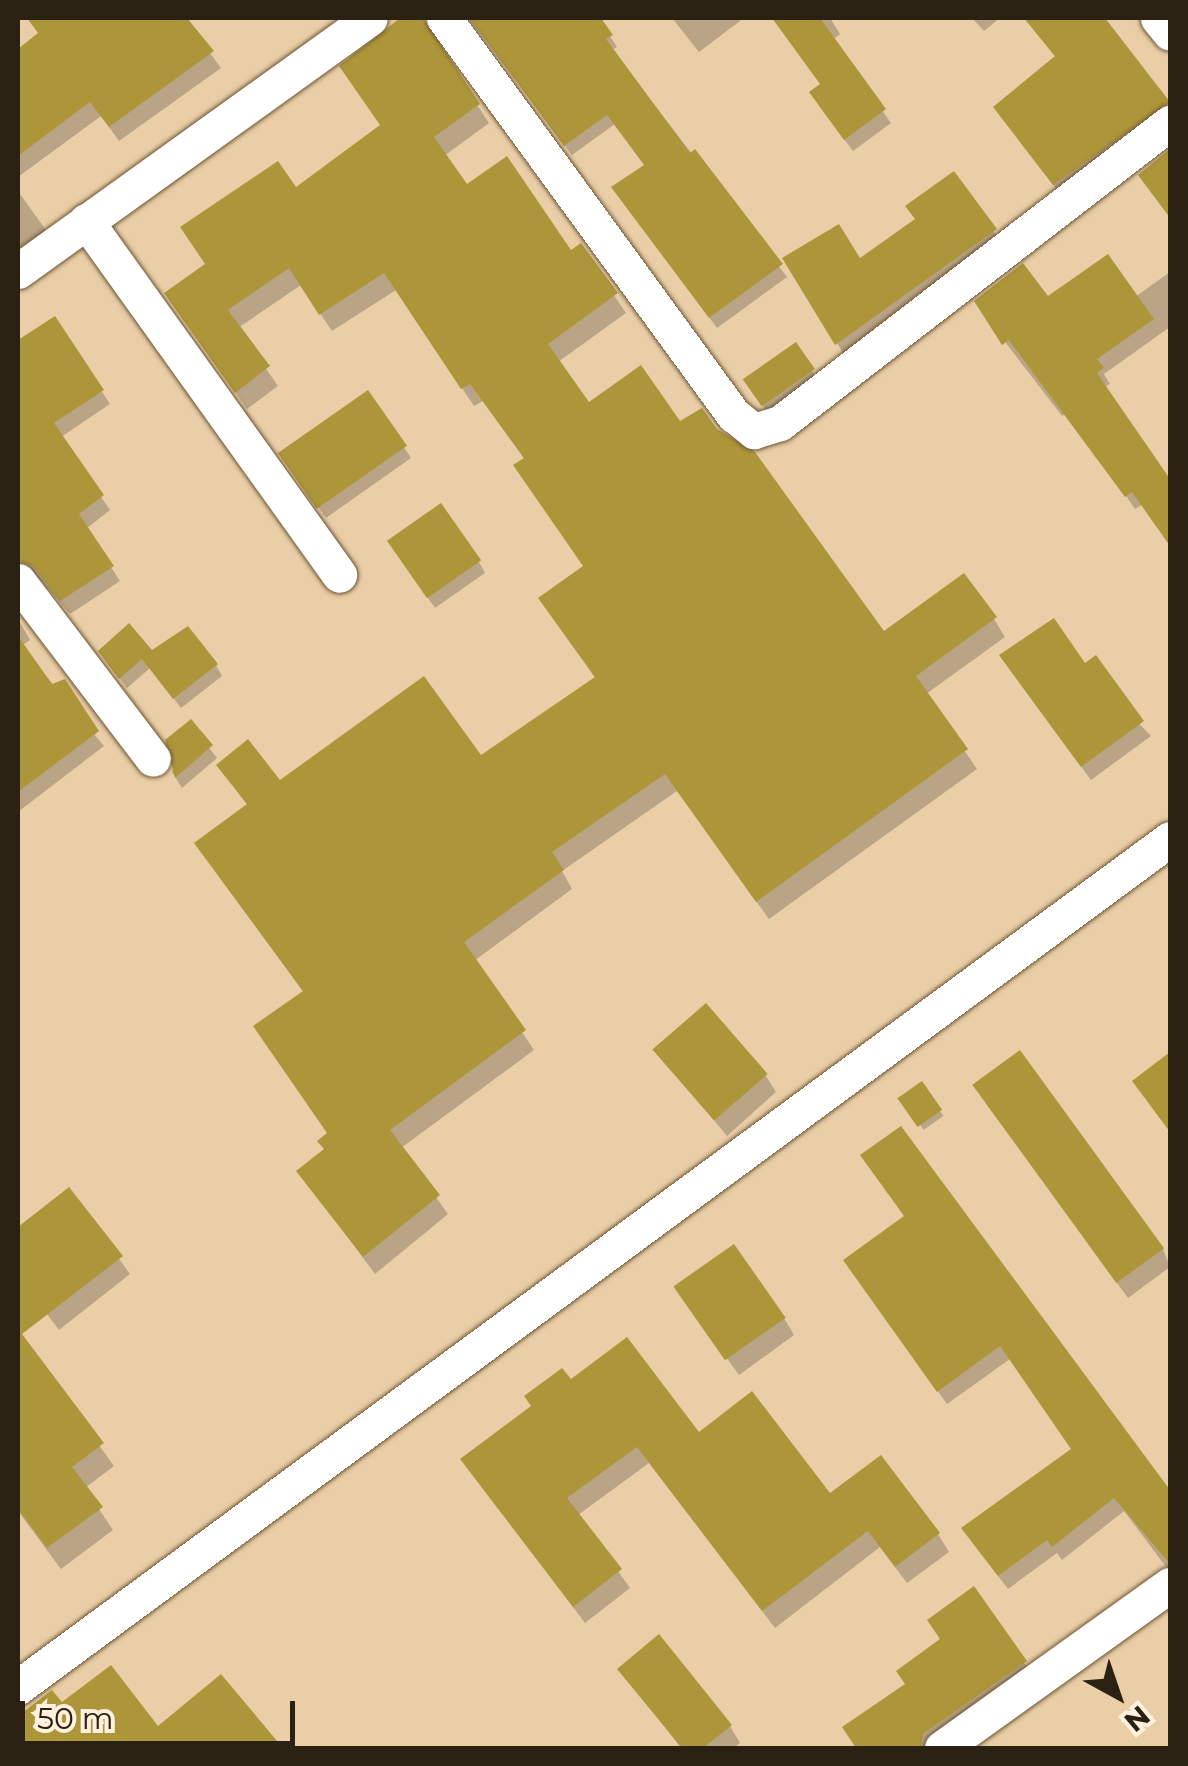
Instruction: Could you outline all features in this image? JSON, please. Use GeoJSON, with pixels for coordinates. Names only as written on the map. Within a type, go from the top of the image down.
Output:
{"type":"FeatureCollection","features":[{"type":"Feature","properties":{"kind":"street"},"geometry":{"type":"LineString","coordinates":[[18,271],[370,18]]}},
{"type":"Feature","properties":{"kind":"street"},"geometry":{"type":"LineString","coordinates":[[444,18],[734,415],[754,431],[780,422],[1170,123]]}},
{"type":"Feature","properties":{"kind":"street"},"geometry":{"type":"LineString","coordinates":[[1158,18],[1170,33]]}},
{"type":"Feature","properties":{"kind":"street"},"geometry":{"type":"LineString","coordinates":[[86,221],[339,575]]}},
{"type":"Feature","properties":{"kind":"street"},"geometry":{"type":"LineString","coordinates":[[18,581],[153,759]]}},
{"type":"Feature","properties":{"kind":"street"},"geometry":{"type":"LineString","coordinates":[[18,1687],[1170,839]]}},
{"type":"Feature","properties":{"kind":"street"},"geometry":{"type":"LineString","coordinates":[[942,1748],[1170,1585]]}},
{"type":"Feature","properties":{"kind":"building"},"geometry":{"type":"Polygon","coordinates":[[[27,18],[187,18],[214,51],[109,127],[90,102],[18,156],[18,49],[38,33],[27,18]]]}},
{"type":"Feature","properties":{"kind":"building"},"geometry":{"type":"Polygon","coordinates":[[[400,18],[423,18],[480,104],[434,137],[467,184],[507,156],[571,250],[581,243],[618,293],[548,344],[589,402],[641,365],[680,421],[702,408],[717,429],[755,452],[884,631],[964,573],[997,617],[916,676],[968,749],[756,902],[665,774],[552,852],[564,870],[464,942],[526,1030],[390,1130],[440,1195],[363,1257],[296,1171],[324,1149],[317,1141],[327,1133],[253,1026],[303,991],[194,843],[247,804],[216,765],[248,739],[280,780],[424,676],[481,755],[595,677],[538,598],[583,566],[513,465],[524,458],[470,384],[461,389],[384,273],[319,315],[289,268],[228,310],[270,366],[235,393],[164,293],[205,264],[180,227],[278,161],[296,187],[380,125],[339,66],[400,18]]]}},
{"type":"Feature","properties":{"kind":"building"},"geometry":{"type":"Polygon","coordinates":[[[470,18],[601,18],[613,35],[606,39],[690,153],[695,149],[783,264],[709,318],[611,187],[644,165],[607,115],[564,146],[470,18]]]}},
{"type":"Feature","properties":{"kind":"building"},"geometry":{"type":"Polygon","coordinates":[[[772,18],[820,18],[886,109],[844,140],[809,92],[820,84],[772,18]]]}},
{"type":"Feature","properties":{"kind":"building"},"geometry":{"type":"Polygon","coordinates":[[[1024,18],[1105,18],[1170,102],[1053,185],[993,107],[1055,56],[1024,18]]]}},
{"type":"Feature","properties":{"kind":"building"},"geometry":{"type":"Polygon","coordinates":[[[1170,149],[1170,218],[1138,175],[1170,149]]]}},
{"type":"Feature","properties":{"kind":"building"},"geometry":{"type":"Polygon","coordinates":[[[954,171],[997,229],[835,345],[782,258],[839,224],[860,258],[915,219],[905,206],[954,171]]]}},
{"type":"Feature","properties":{"kind":"building"},"geometry":{"type":"Polygon","coordinates":[[[1108,254],[1154,319],[1097,359],[1104,368],[1097,373],[1170,479],[1170,546],[1132,492],[1125,497],[1009,340],[1002,345],[974,301],[1023,263],[1048,296],[1108,254]]]}},
{"type":"Feature","properties":{"kind":"building"},"geometry":{"type":"Polygon","coordinates":[[[55,316],[104,390],[54,423],[104,495],[79,514],[114,566],[60,601],[34,567],[18,560],[18,340],[55,316]]]}},
{"type":"Feature","properties":{"kind":"building"},"geometry":{"type":"Polygon","coordinates":[[[796,342],[815,369],[762,406],[743,379],[796,342]]]}},
{"type":"Feature","properties":{"kind":"building"},"geometry":{"type":"Polygon","coordinates":[[[368,390],[407,446],[317,509],[278,453],[368,390]]]}},
{"type":"Feature","properties":{"kind":"building"},"geometry":{"type":"Polygon","coordinates":[[[441,503],[481,560],[427,598],[387,541],[441,503]]]}},
{"type":"Feature","properties":{"kind":"building"},"geometry":{"type":"Polygon","coordinates":[[[1054,618],[1085,663],[1096,655],[1144,721],[1081,767],[999,655],[1054,618]]]}},
{"type":"Feature","properties":{"kind":"building"},"geometry":{"type":"Polygon","coordinates":[[[129,623],[152,650],[188,626],[218,664],[173,699],[142,659],[119,679],[98,651],[129,623]]]}},
{"type":"Feature","properties":{"kind":"building"},"geometry":{"type":"Polygon","coordinates":[[[18,636],[52,684],[65,679],[99,731],[18,792],[18,636]]]}},
{"type":"Feature","properties":{"kind":"building"},"geometry":{"type":"Polygon","coordinates":[[[191,719],[213,745],[175,778],[165,740],[191,719]]]}},
{"type":"Feature","properties":{"kind":"building"},"geometry":{"type":"Polygon","coordinates":[[[706,1003],[768,1074],[714,1121],[652,1050],[706,1003]]]}},
{"type":"Feature","properties":{"kind":"building"},"geometry":{"type":"Polygon","coordinates":[[[1020,1050],[1164,1248],[1116,1283],[972,1085],[1020,1050]]]}},
{"type":"Feature","properties":{"kind":"building"},"geometry":{"type":"Polygon","coordinates":[[[1170,1052],[1170,1132],[1132,1081],[1170,1052]]]}},
{"type":"Feature","properties":{"kind":"building"},"geometry":{"type":"Polygon","coordinates":[[[922,1081],[942,1110],[918,1127],[897,1098],[922,1081]]]}},
{"type":"Feature","properties":{"kind":"building"},"geometry":{"type":"Polygon","coordinates":[[[901,1126],[1170,1490],[1170,1564],[1114,1498],[1052,1547],[1047,1540],[998,1576],[961,1528],[1071,1449],[1000,1346],[937,1392],[843,1260],[904,1216],[860,1155],[901,1126]]]}},
{"type":"Feature","properties":{"kind":"building"},"geometry":{"type":"Polygon","coordinates":[[[69,1187],[123,1256],[22,1334],[104,1443],[72,1467],[103,1507],[47,1548],[18,1509],[18,1227],[69,1187]]]}},
{"type":"Feature","properties":{"kind":"building"},"geometry":{"type":"Polygon","coordinates":[[[734,1244],[786,1318],[725,1360],[673,1286],[734,1244]]]}},
{"type":"Feature","properties":{"kind":"building"},"geometry":{"type":"Polygon","coordinates":[[[627,1337],[699,1432],[752,1391],[830,1493],[881,1455],[940,1533],[895,1567],[868,1531],[762,1611],[637,1447],[567,1498],[622,1569],[573,1607],[460,1459],[531,1406],[524,1396],[562,1368],[571,1379],[627,1337]]]}},
{"type":"Feature","properties":{"kind":"building"},"geometry":{"type":"Polygon","coordinates":[[[974,1586],[1027,1661],[923,1734],[921,1748],[856,1748],[842,1727],[905,1684],[896,1671],[940,1639],[927,1620],[974,1586]]]}},
{"type":"Feature","properties":{"kind":"building"},"geometry":{"type":"Polygon","coordinates":[[[659,1634],[732,1725],[703,1748],[682,1748],[617,1669],[659,1634]]]}},
{"type":"Feature","properties":{"kind":"building"},"geometry":{"type":"Polygon","coordinates":[[[111,1665],[158,1726],[221,1674],[283,1748],[18,1748],[18,1716],[52,1690],[62,1702],[111,1665]]]}}]}
